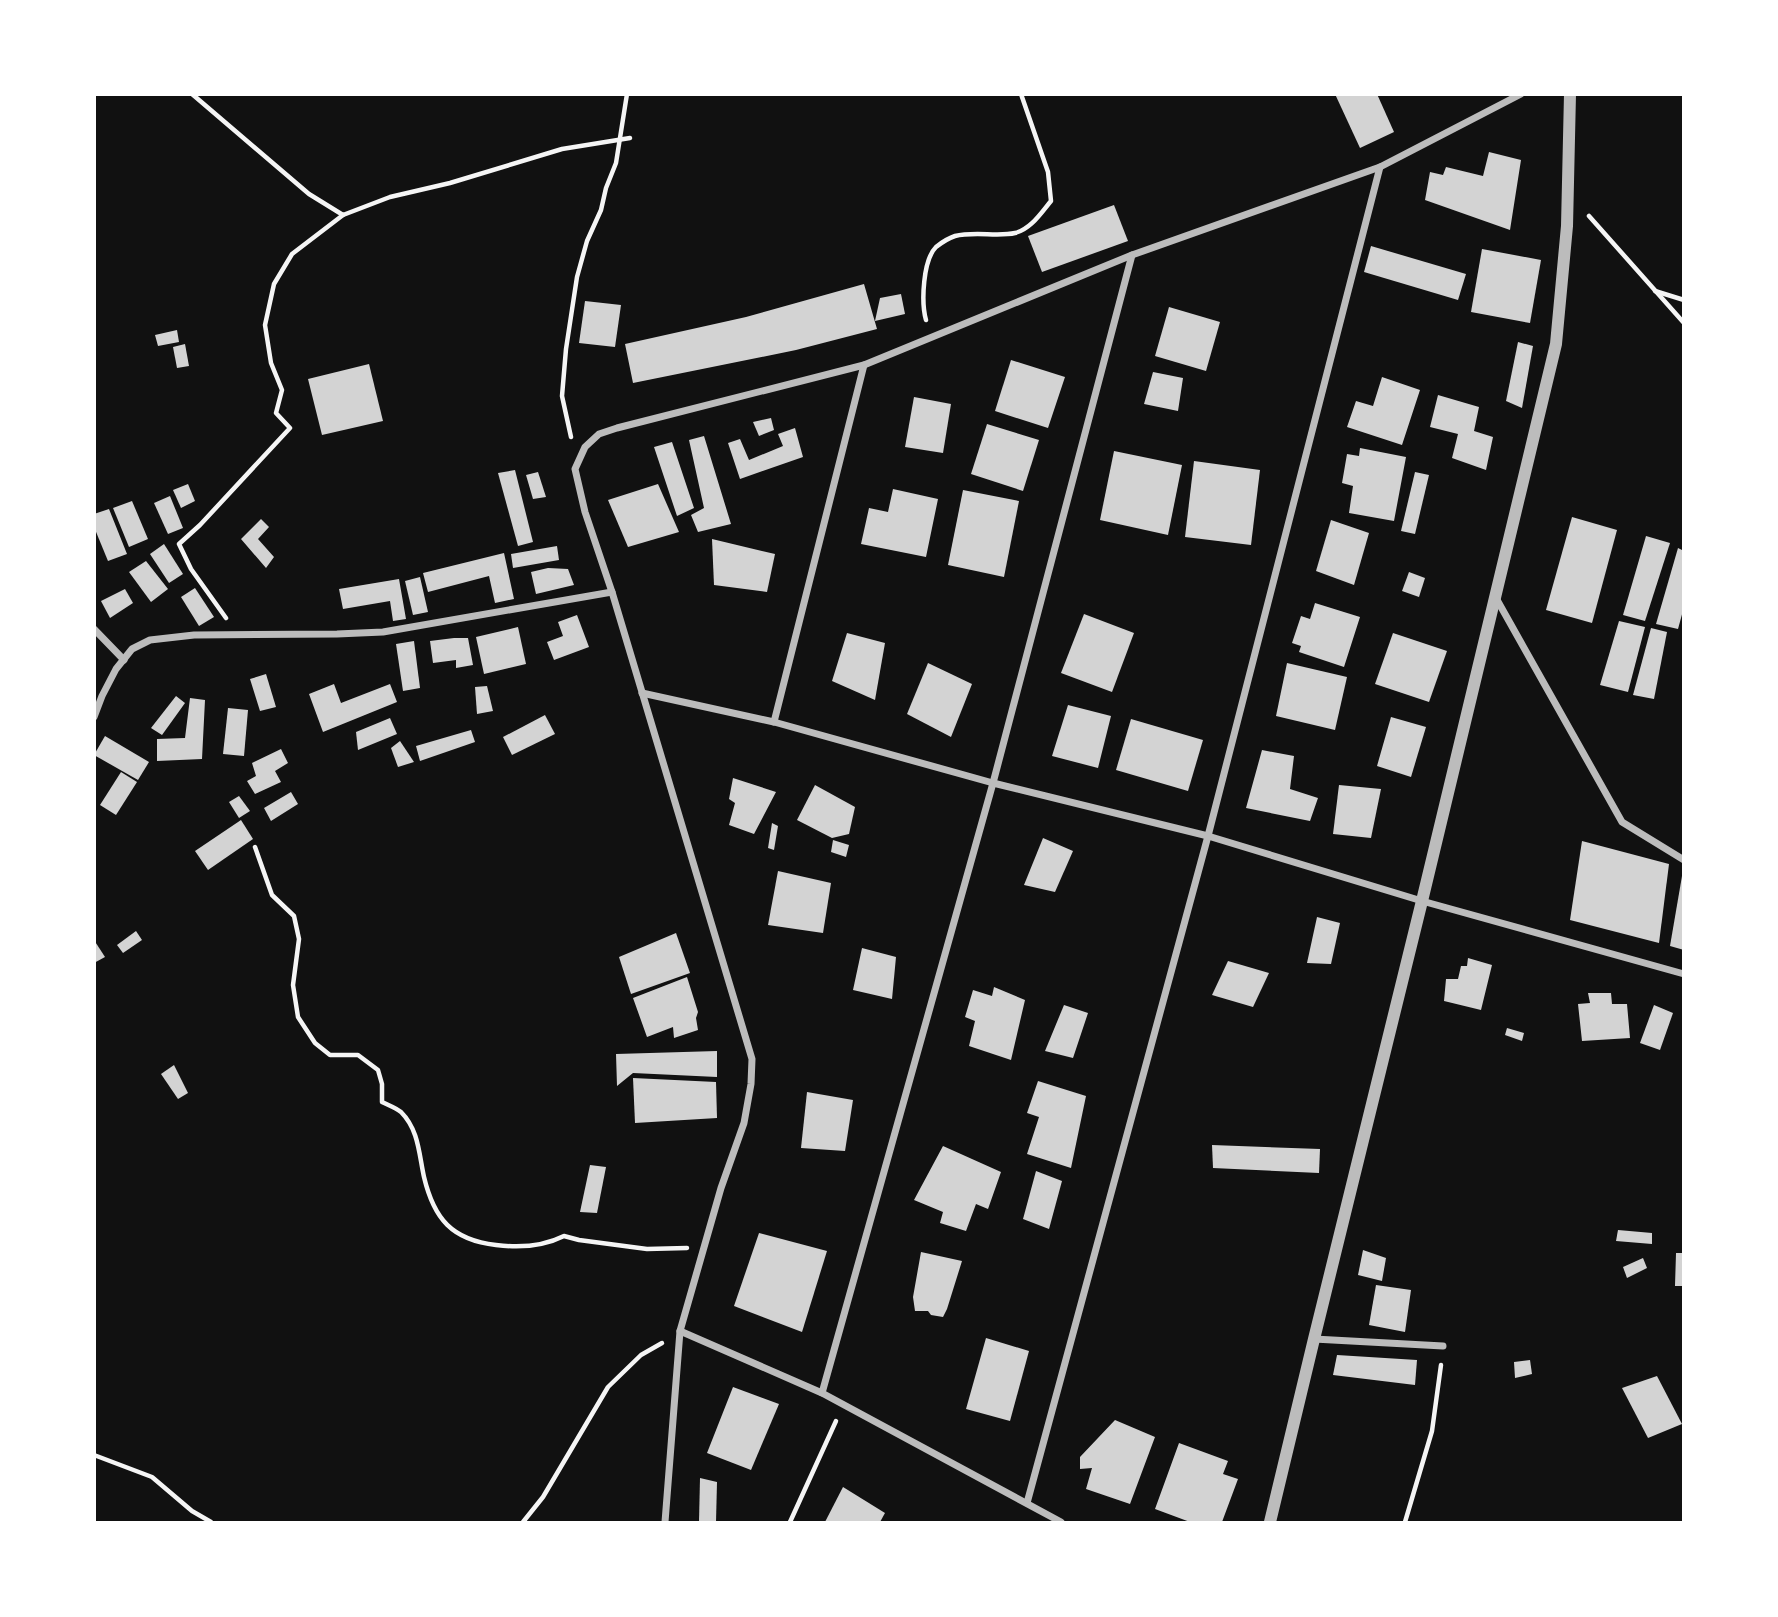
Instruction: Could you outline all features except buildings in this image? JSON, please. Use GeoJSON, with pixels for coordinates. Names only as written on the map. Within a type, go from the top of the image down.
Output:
{"type":"FeatureCollection","features":[{"type":"Feature","properties":{"kind":"street"},"geometry":{"type":"LineString","coordinates":[[665,1522],[680,1331],[721,1188],[744,1123],[751,1084],[752,1059],[612,592],[585,512],[575,469],[585,447],[599,434],[617,428],[864,365],[1132,256],[1380,167],[1521,94]]}},
{"type":"Feature","properties":{"kind":"street"},"geometry":{"type":"LineString","coordinates":[[1270,1522],[1556,344],[1567,226],[1570,94]]}},
{"type":"Feature","properties":{"kind":"street"},"geometry":{"type":"LineString","coordinates":[[1027,1503],[1208,836],[1380,167]]}},
{"type":"Feature","properties":{"kind":"street"},"geometry":{"type":"LineString","coordinates":[[822,1393],[993,783],[1132,256]]}},
{"type":"Feature","properties":{"kind":"street"},"geometry":{"type":"LineString","coordinates":[[774,722],[864,365]]}},
{"type":"Feature","properties":{"kind":"street"},"geometry":{"type":"LineString","coordinates":[[94,717],[116,669],[132,649],[150,640],[194,635],[383,632],[612,592]]}},
{"type":"Feature","properties":{"kind":"street"},"geometry":{"type":"LineString","coordinates":[[1496,597],[1622,822],[1684,860]]}},
{"type":"Feature","properties":{"kind":"street"},"geometry":{"type":"LineString","coordinates":[[94,629],[124,660]]}},
{"type":"Feature","properties":{"kind":"street"},"geometry":{"type":"LineString","coordinates":[[642,694],[774,722],[993,783],[1208,836],[1422,901],[1684,974]]}},
{"type":"Feature","properties":{"kind":"street"},"geometry":{"type":"LineString","coordinates":[[680,1331],[822,1393],[1061,1522]]}},
{"type":"Feature","properties":{"kind":"street"},"geometry":{"type":"LineString","coordinates":[[1314,1339],[1443,1346]]}},
{"type":"Feature","properties":{"kind":"path"},"geometry":{"type":"LineString","coordinates":[[192,94],[309,194],[343,215]]}},
{"type":"Feature","properties":{"kind":"path"},"geometry":{"type":"LineString","coordinates":[[580,456],[570,435],[562,396],[566,349],[577,277],[587,241],[601,210],[616,163],[627,94]]}},
{"type":"Feature","properties":{"kind":"path"},"geometry":{"type":"LineString","coordinates":[[930,338],[924,314],[924,284],[926,270],[935,248],[953,237],[969,234],[1016,233],[1035,221],[1051,201],[1048,172],[1021,94]]}},
{"type":"Feature","properties":{"kind":"path"},"geometry":{"type":"LineString","coordinates":[[236,635],[191,569],[179,544],[290,428],[276,412],[282,390],[271,363],[265,325],[274,284],[292,254],[343,215],[390,197],[450,183],[562,149],[629,138]]}},
{"type":"Feature","properties":{"kind":"path"},"geometry":{"type":"LineString","coordinates":[[1568,191],[1684,323]]}},
{"type":"Feature","properties":{"kind":"path"},"geometry":{"type":"LineString","coordinates":[[1654,290],[1684,300]]}},
{"type":"Feature","properties":{"kind":"path"},"geometry":{"type":"LineString","coordinates":[[255,847],[272,895],[294,916],[299,939],[293,985],[299,1017],[315,1043],[330,1055],[358,1055],[379,1070],[382,1102],[400,1111],[409,1124],[419,1146],[424,1177],[434,1210],[453,1231],[472,1240],[520,1247],[550,1243],[564,1236],[647,1249],[704,1247]]}},
{"type":"Feature","properties":{"kind":"path"},"geometry":{"type":"LineString","coordinates":[[523,1522],[543,1497],[608,1387],[641,1355],[680,1331]]}},
{"type":"Feature","properties":{"kind":"path"},"geometry":{"type":"LineString","coordinates":[[1405,1522],[1432,1431],[1443,1346]]}},
{"type":"Feature","properties":{"kind":"path"},"geometry":{"type":"LineString","coordinates":[[790,1522],[843,1404]]}},
{"type":"Feature","properties":{"kind":"path"},"geometry":{"type":"LineString","coordinates":[[94,1455],[152,1476],[192,1511],[211,1522]]}}]}
